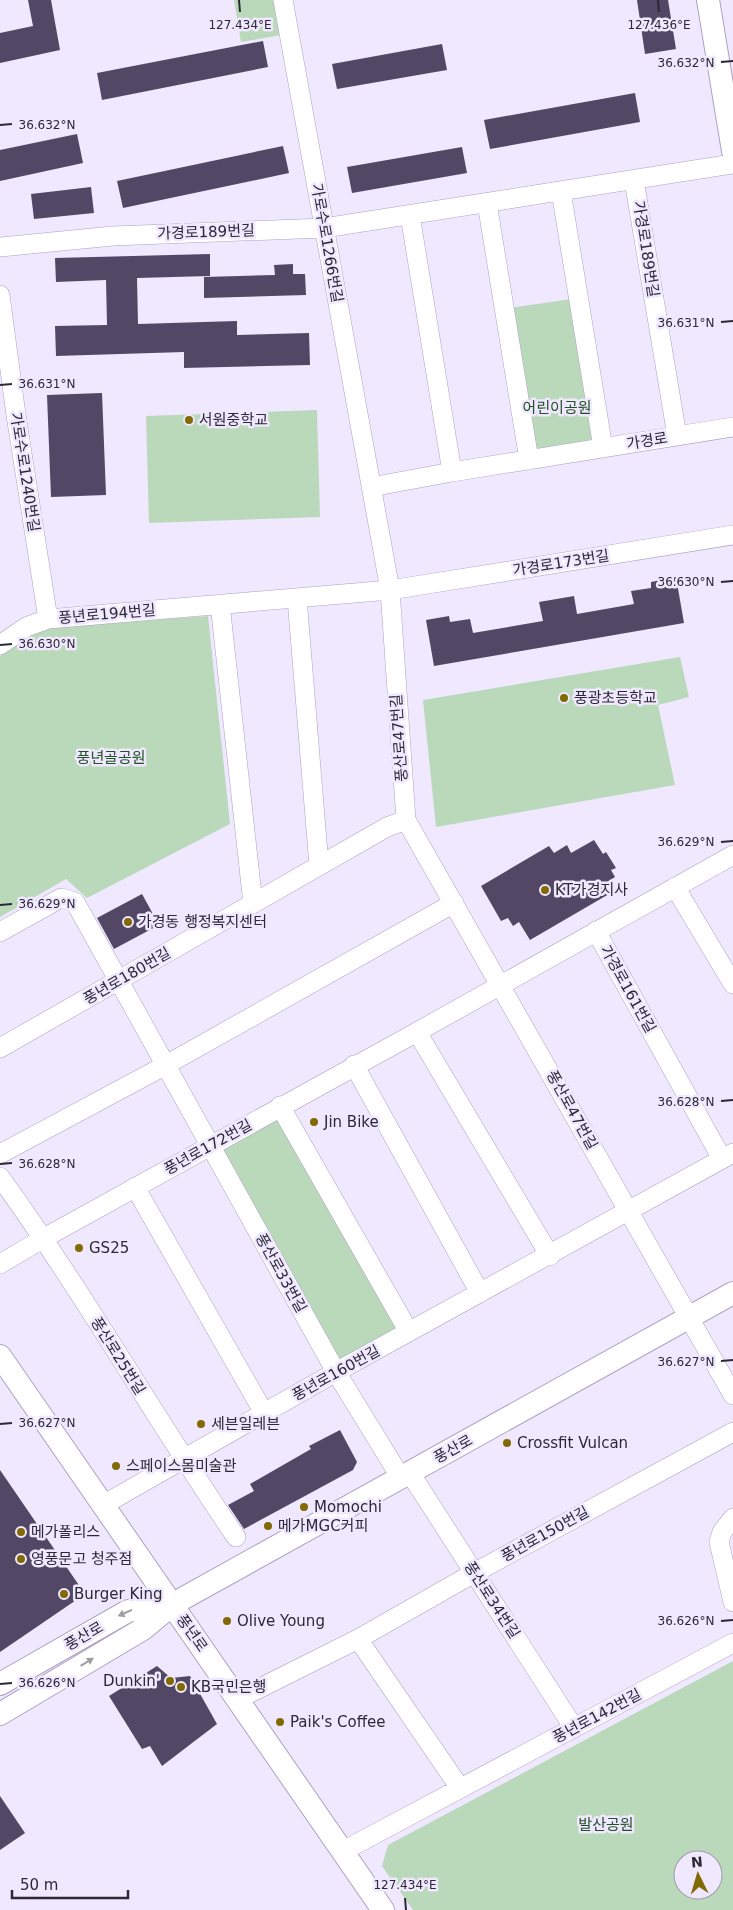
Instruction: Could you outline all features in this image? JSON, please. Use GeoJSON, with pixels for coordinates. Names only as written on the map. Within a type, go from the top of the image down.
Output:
{"type":"FeatureCollection","features":[{"type":"Feature","properties":{"kind":"street","name":"가로수로1266번길"},"geometry":{"type":"LineString","coordinates":[[283,0],[390,590]]}},
{"type":"Feature","properties":{"kind":"street"},"geometry":{"type":"LineString","coordinates":[[708,0],[733,151]]}},
{"type":"Feature","properties":{"kind":"street","name":"가경로189번길"},"geometry":{"type":"LineString","coordinates":[[0,247],[113,236],[324,228],[733,164]]}},
{"type":"Feature","properties":{"kind":"street","name":"가경로189번길"},"geometry":{"type":"LineString","coordinates":[[634,180],[677,436]]}},
{"type":"Feature","properties":{"kind":"street"},"geometry":{"type":"LineString","coordinates":[[561,191],[603,448]]}},
{"type":"Feature","properties":{"kind":"street"},"geometry":{"type":"LineString","coordinates":[[371,487],[529,460],[487,203]]}},
{"type":"Feature","properties":{"kind":"street"},"geometry":{"type":"LineString","coordinates":[[410,215],[452,472]]}},
{"type":"Feature","properties":{"kind":"street","name":"가로수로1240번길"},"geometry":{"type":"LineString","coordinates":[[0,295],[8,417],[48,619]]}},
{"type":"Feature","properties":{"kind":"street","name":"가경로"},"geometry":{"type":"LineString","coordinates":[[529,460],[733,427]]}},
{"type":"Feature","properties":{"kind":"street","name":"가경로173번길"},"geometry":{"type":"LineString","coordinates":[[390,590],[733,535]]}},
{"type":"Feature","properties":{"kind":"street","name":"풍년로194번길"},"geometry":{"type":"LineString","coordinates":[[0,645],[26,626],[48,619],[390,590]]}},
{"type":"Feature","properties":{"kind":"street","name":"풍산로47번길"},"geometry":{"type":"LineString","coordinates":[[390,590],[406,820],[733,1395]]}},
{"type":"Feature","properties":{"kind":"street"},"geometry":{"type":"LineString","coordinates":[[297,598],[319,866]]}},
{"type":"Feature","properties":{"kind":"street"},"geometry":{"type":"LineString","coordinates":[[220,604],[253,904]]}},
{"type":"Feature","properties":{"kind":"street","name":"풍년로180번길"},"geometry":{"type":"LineString","coordinates":[[0,1048],[387,827],[406,820]]}},
{"type":"Feature","properties":{"kind":"street","name":"가경로161번길"},"geometry":{"type":"LineString","coordinates":[[500,984],[733,855]]}},
{"type":"Feature","properties":{"kind":"street"},"geometry":{"type":"LineString","coordinates":[[675,887],[733,984]]}},
{"type":"Feature","properties":{"kind":"street"},"geometry":{"type":"LineString","coordinates":[[0,932],[61,898],[75,902],[119,981]]}},
{"type":"Feature","properties":{"kind":"street"},"geometry":{"type":"LineString","coordinates":[[0,1154],[166,1065],[454,903]]}},
{"type":"Feature","properties":{"kind":"street","name":"가경로161번길"},"geometry":{"type":"LineString","coordinates":[[596,931],[660,1047],[728,1156]]}},
{"type":"Feature","properties":{"kind":"street","name":"풍산로33번길"},"geometry":{"type":"LineString","coordinates":[[119,981],[336,1372],[405,1475]]}},
{"type":"Feature","properties":{"kind":"street","name":"풍년로172번길"},"geometry":{"type":"LineString","coordinates":[[0,1264],[500,984]]}},
{"type":"Feature","properties":{"kind":"street"},"geometry":{"type":"LineString","coordinates":[[417,1032],[550,1256]]}},
{"type":"Feature","properties":{"kind":"street"},"geometry":{"type":"LineString","coordinates":[[354,1065],[480,1292]]}},
{"type":"Feature","properties":{"kind":"street"},"geometry":{"type":"LineString","coordinates":[[280,1106],[409,1332]]}},
{"type":"Feature","properties":{"kind":"street","name":"풍년로160번길"},"geometry":{"type":"LineString","coordinates":[[103,1504],[184,1460],[336,1372],[480,1292],[550,1256],[628,1210],[728,1156]]}},
{"type":"Feature","properties":{"kind":"street","name":"풍산로25번길"},"geometry":{"type":"LineString","coordinates":[[0,1176],[44,1238],[184,1460],[236,1537]]}},
{"type":"Feature","properties":{"kind":"street"},"geometry":{"type":"LineString","coordinates":[[135,1187],[264,1413]]}},
{"type":"Feature","properties":{"kind":"street","name":"풍산로"},"geometry":{"type":"LineString","coordinates":[[0,1714],[143,1629],[172,1604],[733,1293]]}},
{"type":"Feature","properties":{"kind":"street","name":"풍년로"},"geometry":{"type":"LineString","coordinates":[[0,1356],[383,1910]]}},
{"type":"Feature","properties":{"kind":"street","name":"풍년로150번길"},"geometry":{"type":"LineString","coordinates":[[238,1699],[358,1639],[474,1573],[733,1432]]}},
{"type":"Feature","properties":{"kind":"street","name":"풍산로34번길"},"geometry":{"type":"LineString","coordinates":[[405,1475],[474,1573],[574,1728]]}},
{"type":"Feature","properties":{"kind":"street"},"geometry":{"type":"LineString","coordinates":[[733,1518],[722,1532],[719,1542],[733,1602]]}},
{"type":"Feature","properties":{"kind":"street","name":"풍산로"},"geometry":{"type":"LineString","coordinates":[[0,1684],[128,1611],[172,1604]]}},
{"type":"Feature","properties":{"kind":"street"},"geometry":{"type":"LineString","coordinates":[[358,1639],[460,1788]]}},
{"type":"Feature","properties":{"kind":"street","name":"풍년로142번길"},"geometry":{"type":"LineString","coordinates":[[343,1851],[733,1643]]}},
{"type":"Feature","properties":{"kind":"green space"},"geometry":{"type":"Polygon","coordinates":[[[234,0],[275,0],[281,35],[241,42],[234,0]]]}},
{"type":"Feature","properties":{"kind":"green space","name":"어린이공원"},"geometry":{"type":"Polygon","coordinates":[[[572,299],[594,435],[588,443],[538,453],[530,447],[509,308],[572,299]]]}},
{"type":"Feature","properties":{"kind":"green space"},"geometry":{"type":"Polygon","coordinates":[[[317,410],[320,517],[149,523],[146,416],[317,410]]]}},
{"type":"Feature","properties":{"kind":"green space","name":"풍년골공원"},"geometry":{"type":"Polygon","coordinates":[[[208,616],[230,824],[87,898],[66,879],[0,917],[0,656],[29,636],[50,627],[208,616]]]}},
{"type":"Feature","properties":{"kind":"green space"},"geometry":{"type":"Polygon","coordinates":[[[680,657],[689,697],[658,705],[675,785],[436,827],[423,700],[680,657]]]}},
{"type":"Feature","properties":{"kind":"green space"},"geometry":{"type":"Polygon","coordinates":[[[277,1118],[399,1330],[339,1364],[221,1149],[277,1118]]]}},
{"type":"Feature","properties":{"kind":"green space","name":"발산공원"},"geometry":{"type":"Polygon","coordinates":[[[733,1661],[733,1910],[413,1910],[382,1866],[388,1845],[733,1661]]]}},
{"type":"Feature","properties":{"kind":"building"},"geometry":{"type":"Polygon","coordinates":[[[28,0],[51,0],[60,50],[0,63],[0,33],[33,26],[28,0]]]}},
{"type":"Feature","properties":{"kind":"building"},"geometry":{"type":"Polygon","coordinates":[[[637,0],[668,0],[676,49],[645,54],[637,0]]]}},
{"type":"Feature","properties":{"kind":"building"},"geometry":{"type":"Polygon","coordinates":[[[263,41],[268,67],[102,100],[97,73],[263,41]]]}},
{"type":"Feature","properties":{"kind":"building"},"geometry":{"type":"Polygon","coordinates":[[[442,44],[447,70],[337,89],[332,64],[442,44]]]}},
{"type":"Feature","properties":{"kind":"building"},"geometry":{"type":"Polygon","coordinates":[[[635,93],[640,122],[490,149],[484,120],[635,93]]]}},
{"type":"Feature","properties":{"kind":"building"},"geometry":{"type":"Polygon","coordinates":[[[77,134],[83,163],[0,181],[0,150],[77,134]]]}},
{"type":"Feature","properties":{"kind":"building"},"geometry":{"type":"Polygon","coordinates":[[[283,146],[289,173],[123,208],[117,181],[283,146]]]}},
{"type":"Feature","properties":{"kind":"building"},"geometry":{"type":"Polygon","coordinates":[[[462,147],[467,173],[352,193],[347,167],[462,147]]]}},
{"type":"Feature","properties":{"kind":"building"},"geometry":{"type":"Polygon","coordinates":[[[91,187],[94,213],[34,219],[31,194],[91,187]]]}},
{"type":"Feature","properties":{"kind":"building"},"geometry":{"type":"Polygon","coordinates":[[[210,254],[210,276],[137,278],[138,324],[237,321],[237,335],[309,333],[310,365],[184,368],[184,352],[56,356],[55,326],[107,325],[106,280],[56,282],[55,258],[210,254]]]}},
{"type":"Feature","properties":{"kind":"building"},"geometry":{"type":"Polygon","coordinates":[[[293,264],[293,274],[305,274],[306,295],[204,298],[204,277],[275,275],[274,265],[293,264]]]}},
{"type":"Feature","properties":{"kind":"building"},"geometry":{"type":"Polygon","coordinates":[[[102,393],[106,495],[51,497],[47,395],[102,393]]]}},
{"type":"Feature","properties":{"kind":"building"},"geometry":{"type":"Polygon","coordinates":[[[676,577],[684,623],[434,666],[426,620],[449,616],[450,622],[470,619],[473,633],[543,621],[539,602],[574,596],[577,614],[634,604],[631,591],[651,588],[651,582],[676,577]]]}},
{"type":"Feature","properties":{"kind":"building","name":"KT가경지사"},"geometry":{"type":"Polygon","coordinates":[[[594,840],[603,854],[606,852],[616,868],[611,870],[615,877],[604,884],[609,894],[530,940],[519,922],[513,926],[508,918],[501,921],[481,886],[549,846],[554,853],[567,845],[571,853],[594,840]]]}},
{"type":"Feature","properties":{"kind":"building","name":"가경동 행정복지센터"},"geometry":{"type":"Polygon","coordinates":[[[142,894],[159,925],[114,949],[97,918],[142,894]]]}},
{"type":"Feature","properties":{"kind":"building"},"geometry":{"type":"Polygon","coordinates":[[[340,1430],[357,1462],[353,1470],[244,1529],[228,1505],[254,1491],[250,1484],[311,1449],[309,1446],[340,1430]]]}},
{"type":"Feature","properties":{"kind":"building","name":"메가폴리스"},"geometry":{"type":"Polygon","coordinates":[[[0,1470],[85,1594],[0,1652],[0,1470]]]}},
{"type":"Feature","properties":{"kind":"building"},"geometry":{"type":"Polygon","coordinates":[[[157,1666],[171,1678],[190,1676],[217,1724],[162,1766],[150,1746],[142,1749],[109,1696],[157,1666]]]}},
{"type":"Feature","properties":{"kind":"building"},"geometry":{"type":"Polygon","coordinates":[[[0,1796],[25,1833],[0,1850],[0,1796]]]}},
{"type":"Feature","properties":{"kind":"place","name":"서원중학교"},"geometry":{"type":"Point","coordinates":[189,420]}},
{"type":"Feature","properties":{"kind":"place","name":"풍광초등학교"},"geometry":{"type":"Point","coordinates":[564,698]}},
{"type":"Feature","properties":{"kind":"place","name":"KT가경지사"},"geometry":{"type":"Point","coordinates":[545,890]}},
{"type":"Feature","properties":{"kind":"place","name":"가경동 행정복지센터"},"geometry":{"type":"Point","coordinates":[128,922]}},
{"type":"Feature","properties":{"kind":"place","name":"Jin Bike"},"geometry":{"type":"Point","coordinates":[314,1122]}},
{"type":"Feature","properties":{"kind":"place","name":"GS25"},"geometry":{"type":"Point","coordinates":[79,1248]}},
{"type":"Feature","properties":{"kind":"place","name":"세븐일레븐"},"geometry":{"type":"Point","coordinates":[201,1424]}},
{"type":"Feature","properties":{"kind":"place","name":"Crossfit Vulcan"},"geometry":{"type":"Point","coordinates":[507,1443]}},
{"type":"Feature","properties":{"kind":"place","name":"스페이스몸미술관"},"geometry":{"type":"Point","coordinates":[116,1466]}},
{"type":"Feature","properties":{"kind":"place","name":"Momochi"},"geometry":{"type":"Point","coordinates":[304,1507]}},
{"type":"Feature","properties":{"kind":"place","name":"메가MGC커피"},"geometry":{"type":"Point","coordinates":[268,1526]}},
{"type":"Feature","properties":{"kind":"place","name":"메가폴리스"},"geometry":{"type":"Point","coordinates":[21,1532]}},
{"type":"Feature","properties":{"kind":"place","name":"영풍문고 청주점"},"geometry":{"type":"Point","coordinates":[21,1559]}},
{"type":"Feature","properties":{"kind":"place","name":"Burger King"},"geometry":{"type":"Point","coordinates":[64,1594]}},
{"type":"Feature","properties":{"kind":"place","name":"Olive Young"},"geometry":{"type":"Point","coordinates":[227,1621]}},
{"type":"Feature","properties":{"kind":"place","name":"Dunkin'"},"geometry":{"type":"Point","coordinates":[170,1681]}},
{"type":"Feature","properties":{"kind":"place","name":"KB국민은행"},"geometry":{"type":"Point","coordinates":[181,1687]}},
{"type":"Feature","properties":{"kind":"place","name":"Paik's Coffee"},"geometry":{"type":"Point","coordinates":[280,1722]}}]}
